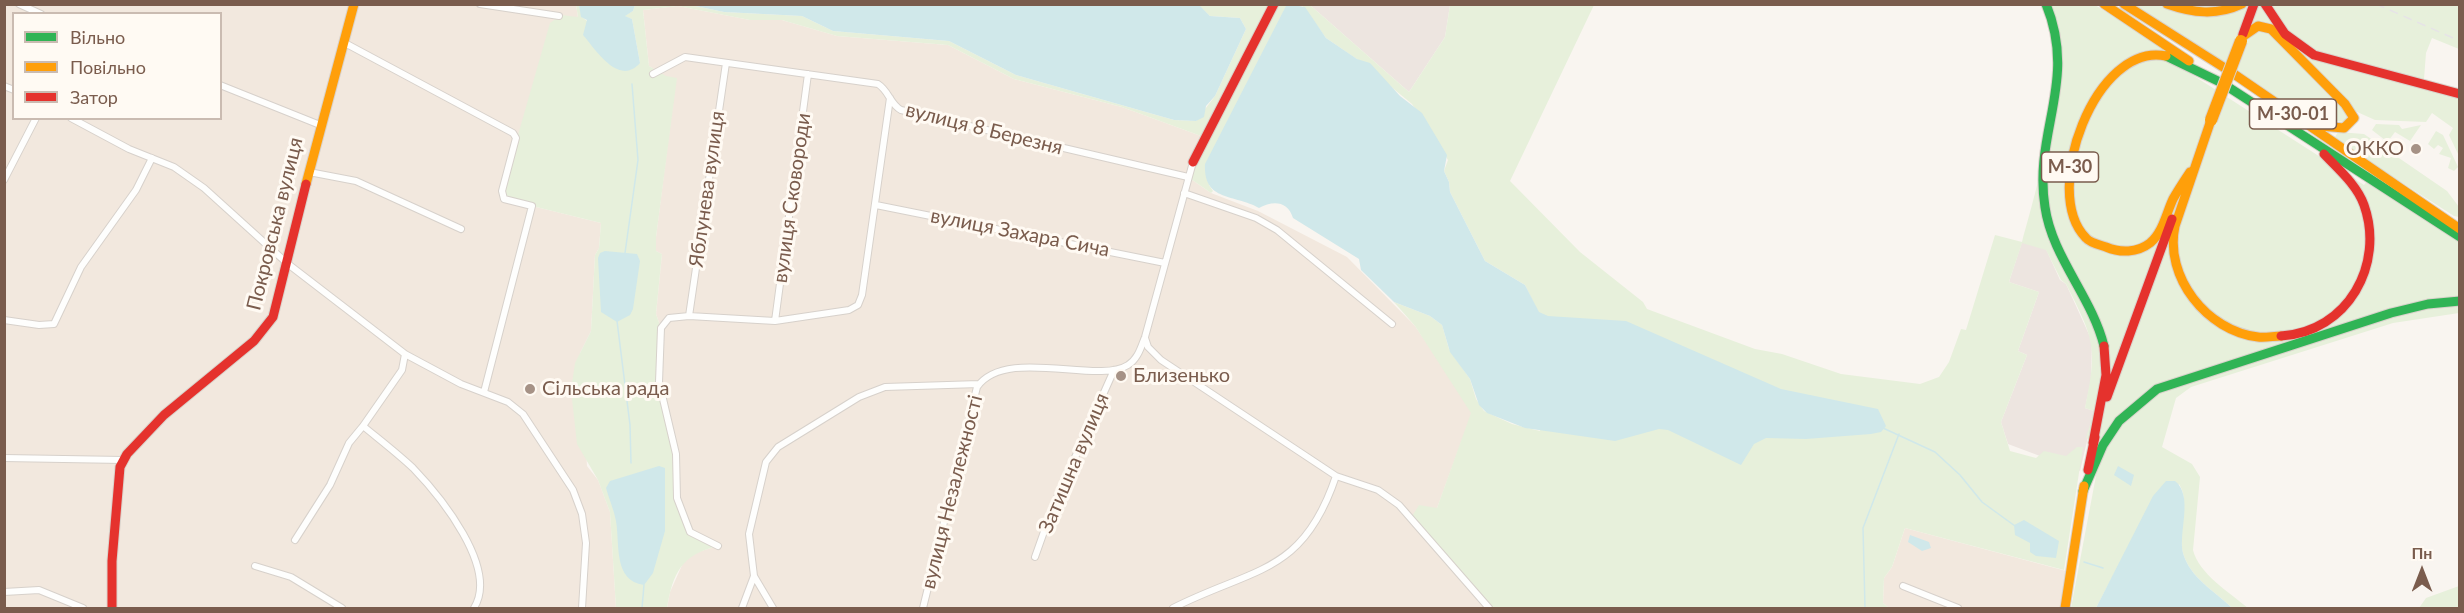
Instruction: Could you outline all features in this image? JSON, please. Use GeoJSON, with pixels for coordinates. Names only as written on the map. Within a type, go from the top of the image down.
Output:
{"type":"FeatureCollection","features":[{"type":"Feature","properties":{"kind":"main road","name":"Покровська вулиця"},"geometry":{"type":"LineString","coordinates":[[112,609],[116,488],[123,460],[164,415],[265,330],[277,309],[320,125],[354,4]]}},
{"type":"Feature","properties":{"kind":"main road"},"geometry":{"type":"LineString","coordinates":[[1193,162],[1274,4]]}},
{"type":"Feature","properties":{"kind":"main road"},"geometry":{"type":"LineString","coordinates":[[2046,4],[2057,32],[2061,64],[2043,168],[2043,199],[2048,225],[2098,326],[2106,351],[2107,370],[2083,491],[2065,609]]}},
{"type":"Feature","properties":{"kind":"main road"},"geometry":{"type":"LineString","coordinates":[[2104,4],[2223,84]]}},
{"type":"Feature","properties":{"kind":"main road","name":"М-30-01"},"geometry":{"type":"LineString","coordinates":[[2124,4],[2309,125],[2460,229]]}},
{"type":"Feature","properties":{"kind":"main road"},"geometry":{"type":"LineString","coordinates":[[2167,4],[2187,12],[2215,14],[2242,4]]}},
{"type":"Feature","properties":{"kind":"main road","name":"М-30"},"geometry":{"type":"LineString","coordinates":[[2254,4],[2242,39],[2211,120],[2190,172],[2173,199],[2152,241],[2135,250],[2111,250],[2092,243],[2079,231],[2067,208],[2067,179],[2083,126],[2102,87],[2122,64],[2139,55],[2156,53],[2168,56],[2223,84],[2312,140],[2460,237]]}},
{"type":"Feature","properties":{"kind":"main road"},"geometry":{"type":"LineString","coordinates":[[2265,4],[2297,46],[2314,55],[2460,94]]}},
{"type":"Feature","properties":{"kind":"main road"},"geometry":{"type":"LineString","coordinates":[[2242,39],[2258,26],[2271,29],[2345,104],[2354,118],[2344,128],[2309,125]]}},
{"type":"Feature","properties":{"kind":"main road"},"geometry":{"type":"LineString","coordinates":[[2190,172],[2173,238],[2178,273],[2193,299],[2214,320],[2236,331],[2271,338],[2299,334],[2323,323],[2349,304],[2365,279],[2371,257],[2371,235],[2363,204],[2348,180],[2312,140]]}},
{"type":"Feature","properties":{"kind":"main road"},"geometry":{"type":"LineString","coordinates":[[2093,443],[2113,378],[2190,172]]}},
{"type":"Feature","properties":{"kind":"main road"},"geometry":{"type":"LineString","coordinates":[[2083,491],[2110,431],[2136,402],[2157,389],[2391,313],[2428,304],[2460,301]]}},
{"type":"Feature","properties":{"kind":"street"},"geometry":{"type":"LineString","coordinates":[[19,4],[37,12]]}},
{"type":"Feature","properties":{"kind":"street"},"geometry":{"type":"LineString","coordinates":[[480,4],[559,16]]}},
{"type":"Feature","properties":{"kind":"street"},"geometry":{"type":"LineString","coordinates":[[343,42],[513,133],[516,138],[502,191],[504,199],[532,206],[484,392]]}},
{"type":"Feature","properties":{"kind":"street","name":"вулиця 8 Березня"},"geometry":{"type":"LineString","coordinates":[[653,74],[685,57],[878,84],[886,88],[895,107],[901,110],[1188,177]]}},
{"type":"Feature","properties":{"kind":"street","name":"Яблунева вулиця"},"geometry":{"type":"LineString","coordinates":[[689,316],[726,63]]}},
{"type":"Feature","properties":{"kind":"street","name":"вулиця Сковороди"},"geometry":{"type":"LineString","coordinates":[[775,321],[808,74]]}},
{"type":"Feature","properties":{"kind":"street"},"geometry":{"type":"LineString","coordinates":[[222,87],[320,125]]}},
{"type":"Feature","properties":{"kind":"street"},"geometry":{"type":"LineString","coordinates":[[718,546],[690,532],[678,506],[676,454],[660,394],[658,363],[662,328],[669,318],[689,316],[775,321],[849,310],[858,305],[862,295],[876,205],[886,113],[890,98]]}},
{"type":"Feature","properties":{"kind":"street"},"geometry":{"type":"LineString","coordinates":[[4,180],[35,120]]}},
{"type":"Feature","properties":{"kind":"street"},"geometry":{"type":"LineString","coordinates":[[75,120],[174,167],[204,188],[288,264],[405,354],[461,384],[508,402],[523,414],[573,490],[585,528],[582,609]]}},
{"type":"Feature","properties":{"kind":"street"},"geometry":{"type":"LineString","coordinates":[[4,320],[39,326],[54,324],[81,267],[136,190],[152,158]]}},
{"type":"Feature","properties":{"kind":"street"},"geometry":{"type":"LineString","coordinates":[[1114,370],[1133,361],[1145,338],[1193,162]]}},
{"type":"Feature","properties":{"kind":"street"},"geometry":{"type":"LineString","coordinates":[[309,172],[356,181],[461,229]]}},
{"type":"Feature","properties":{"kind":"street"},"geometry":{"type":"LineString","coordinates":[[1184,193],[1256,218],[1277,230],[1392,324]]}},
{"type":"Feature","properties":{"kind":"street","name":"вулиця Захара Сича"},"geometry":{"type":"LineString","coordinates":[[876,205],[1165,263]]}},
{"type":"Feature","properties":{"kind":"street"},"geometry":{"type":"LineString","coordinates":[[1145,338],[1148,347],[1161,360],[1336,476],[1378,490],[1399,505],[1489,609]]}},
{"type":"Feature","properties":{"kind":"street"},"geometry":{"type":"LineString","coordinates":[[295,540],[330,485],[349,443],[402,370],[405,354]]}},
{"type":"Feature","properties":{"kind":"street","name":"вулиця Незалежності"},"geometry":{"type":"LineString","coordinates":[[923,609],[975,391],[979,384],[995,375],[1025,368],[1114,370]]}},
{"type":"Feature","properties":{"kind":"street","name":"Затишна вулиця"},"geometry":{"type":"LineString","coordinates":[[1035,557],[1052,509],[1114,370]]}},
{"type":"Feature","properties":{"kind":"street"},"geometry":{"type":"LineString","coordinates":[[773,609],[754,576],[749,534],[766,462],[778,447],[859,397],[885,387],[979,384]]}},
{"type":"Feature","properties":{"kind":"street"},"geometry":{"type":"LineString","coordinates":[[363,426],[414,470],[462,532],[480,574],[480,593],[474,609]]}},
{"type":"Feature","properties":{"kind":"street"},"geometry":{"type":"LineString","coordinates":[[4,458],[123,460]]}},
{"type":"Feature","properties":{"kind":"street"},"geometry":{"type":"LineString","coordinates":[[1173,609],[1207,591],[1258,573],[1283,559],[1316,522],[1326,505],[1336,476]]}},
{"type":"Feature","properties":{"kind":"street"},"geometry":{"type":"LineString","coordinates":[[255,566],[291,577],[342,609]]}},
{"type":"Feature","properties":{"kind":"street"},"geometry":{"type":"LineString","coordinates":[[742,609],[754,576]]}},
{"type":"Feature","properties":{"kind":"street"},"geometry":{"type":"LineString","coordinates":[[1903,586],[1958,609]]}},
{"type":"Feature","properties":{"kind":"street"},"geometry":{"type":"LineString","coordinates":[[4,592],[39,590],[83,609]]}},
{"type":"Feature","properties":{"kind":"shaded area"},"geometry":{"type":"Polygon","coordinates":[[[495,4],[505,7],[515,4],[576,5],[578,17],[504,199],[601,223],[599,248],[595,255],[591,331],[580,353],[587,466],[598,480],[610,512],[616,608],[5,608],[4,5],[495,4]]]}},
{"type":"Feature","properties":{"kind":"shaded area"},"geometry":{"type":"Polygon","coordinates":[[[1310,5],[1450,5],[1445,37],[1409,92],[1310,5]]]}},
{"type":"Feature","properties":{"kind":"shaded area"},"geometry":{"type":"Polygon","coordinates":[[[678,6],[750,20],[782,20],[837,36],[948,45],[1014,79],[1122,107],[1201,136],[1188,177],[1211,193],[1258,211],[1347,257],[1415,326],[1472,413],[1437,508],[1489,608],[667,608],[670,592],[683,563],[695,553],[717,546],[690,532],[678,505],[660,394],[661,328],[656,314],[662,254],[656,251],[656,237],[676,79],[666,77],[649,66],[643,10],[678,6]]]}},
{"type":"Feature","properties":{"kind":"shaded area"},"geometry":{"type":"Polygon","coordinates":[[[2022,242],[2046,249],[2060,280],[2066,284],[2092,341],[2091,380],[2085,408],[2094,411],[2080,471],[2008,444],[2001,422],[2027,355],[2018,351],[2039,292],[2009,282],[2022,242]]]}},
{"type":"Feature","properties":{"kind":"shaded area"},"geometry":{"type":"Polygon","coordinates":[[[1905,528],[2070,572],[2065,608],[1889,608],[1883,603],[1884,578],[1892,567],[1905,528]]]}},
{"type":"Feature","properties":{"kind":"green space"},"geometry":{"type":"Polygon","coordinates":[[[576,5],[579,5],[582,17],[640,63],[632,19],[624,16],[633,11],[635,5],[691,5],[724,12],[802,16],[833,31],[949,41],[1016,75],[1174,120],[1196,121],[1215,96],[1246,29],[1240,18],[1210,16],[1198,5],[1287,5],[1209,185],[1213,191],[1211,193],[1188,177],[1259,26],[1201,136],[1122,107],[1014,79],[948,45],[837,36],[782,20],[750,20],[678,6],[643,10],[649,66],[666,76],[677,78],[656,237],[656,251],[662,254],[656,314],[661,328],[658,363],[676,454],[676,492],[690,532],[718,546],[695,555],[681,567],[672,585],[667,608],[616,608],[610,512],[598,480],[577,444],[571,390],[575,363],[591,331],[595,255],[599,248],[601,223],[504,199],[502,191],[550,23],[561,15],[578,17],[576,5]]]}},
{"type":"Feature","properties":{"kind":"green space"},"geometry":{"type":"Polygon","coordinates":[[[1302,5],[1310,5],[1409,92],[1445,37],[1450,5],[1594,5],[1510,181],[1580,252],[1643,302],[1647,309],[1755,349],[1782,354],[1841,374],[1920,384],[1939,377],[1949,362],[1961,329],[1966,330],[1995,235],[2022,242],[2048,138],[2056,82],[2054,34],[2042,5],[2095,5],[2159,45],[2177,65],[2364,185],[2370,178],[2459,237],[2459,313],[2393,323],[2191,387],[2176,398],[2162,447],[2192,464],[2200,477],[2193,550],[2196,559],[2208,575],[2248,608],[2232,608],[2197,577],[2186,562],[2182,545],[2184,499],[2179,484],[2114,574],[2096,608],[2071,608],[2102,444],[2086,438],[2094,411],[2085,408],[2091,371],[2091,344],[2083,318],[2046,250],[2022,243],[2009,282],[2039,292],[2018,351],[2027,355],[2001,422],[2010,451],[2036,458],[2044,451],[2066,456],[2077,447],[2083,447],[2064,570],[1905,528],[1892,567],[1884,578],[1883,603],[1889,608],[1489,608],[1411,518],[1419,505],[1437,508],[1471,413],[1415,326],[1394,302],[1430,316],[1442,325],[1449,349],[1470,379],[1476,399],[1484,411],[1512,424],[1540,431],[1545,317],[1538,312],[1525,285],[1485,261],[1450,192],[1444,171],[1448,160],[1412,104],[1361,62],[1326,38],[1302,5]]]}},
{"type":"Feature","properties":{"kind":"green space"},"geometry":{"type":"Polygon","coordinates":[[[2126,5],[2459,5],[2459,49],[2432,38],[2426,53],[2424,79],[2459,99],[2459,156],[2449,135],[2453,128],[2432,113],[2426,122],[2375,120],[2355,111],[2346,122],[2307,119],[2126,5]]]}},
{"type":"Feature","properties":{"kind":"green space"},"geometry":{"type":"Polygon","coordinates":[[[2376,124],[2399,125],[2402,129],[2421,125],[2410,141],[2395,132],[2389,140],[2385,140],[2372,130],[2376,124]]]}},
{"type":"Feature","properties":{"kind":"green space"},"geometry":{"type":"Polygon","coordinates":[[[2436,131],[2443,135],[2458,167],[2454,171],[2448,168],[2451,158],[2439,154],[2443,148],[2438,145],[2434,149],[2428,144],[2436,131]]]}},
{"type":"Feature","properties":{"kind":"green space"},"geometry":{"type":"Polygon","coordinates":[[[2338,132],[2364,134],[2447,191],[2459,207],[2459,217],[2348,148],[2335,137],[2338,132]]]}},
{"type":"Feature","properties":{"kind":"green space"},"geometry":{"type":"Polygon","coordinates":[[[2459,586],[2459,608],[2419,608],[2426,598],[2459,586]]]}},
{"type":"Feature","properties":{"kind":"water"},"geometry":{"type":"Polygon","coordinates":[[[1198,4],[1210,16],[1240,18],[1246,29],[1215,96],[1206,106],[1204,117],[1196,121],[1174,120],[1016,75],[949,41],[833,31],[802,16],[724,12],[691,5],[1198,4]]]}},
{"type":"Feature","properties":{"kind":"water"},"geometry":{"type":"Polygon","coordinates":[[[1287,4],[1305,7],[1326,38],[1357,59],[1370,63],[1400,96],[1422,113],[1447,155],[1444,171],[1450,192],[1485,261],[1525,285],[1539,312],[1548,316],[1626,321],[1781,389],[1878,409],[1886,426],[1881,432],[1871,434],[1806,439],[1766,438],[1754,444],[1741,465],[1668,430],[1659,429],[1615,441],[1525,428],[1487,413],[1479,405],[1470,379],[1450,352],[1442,325],[1430,316],[1394,302],[1361,270],[1359,259],[1293,218],[1284,205],[1275,203],[1259,208],[1222,195],[1209,185],[1205,164],[1287,4]]]}},
{"type":"Feature","properties":{"kind":"water"},"geometry":{"type":"Polygon","coordinates":[[[579,5],[635,5],[633,11],[625,16],[632,19],[640,63],[624,71],[608,64],[583,35],[587,20],[581,17],[579,5]]]}},
{"type":"Feature","properties":{"kind":"water"},"geometry":{"type":"Polygon","coordinates":[[[605,251],[637,254],[640,261],[633,309],[630,315],[617,322],[601,312],[598,258],[600,253],[605,251]]]}},
{"type":"Feature","properties":{"kind":"water"},"geometry":{"type":"Polygon","coordinates":[[[659,466],[665,468],[665,531],[653,573],[644,585],[627,577],[623,569],[618,550],[616,521],[606,488],[610,481],[659,466]]]}},
{"type":"Feature","properties":{"kind":"water"},"geometry":{"type":"Polygon","coordinates":[[[2118,466],[2134,475],[2131,486],[2114,475],[2118,466]]]}},
{"type":"Feature","properties":{"kind":"water"},"geometry":{"type":"Polygon","coordinates":[[[2166,481],[2175,481],[2184,496],[2182,544],[2186,562],[2204,584],[2232,608],[2096,608],[2153,496],[2166,481]]]}},
{"type":"Feature","properties":{"kind":"water"},"geometry":{"type":"Polygon","coordinates":[[[2024,520],[2059,541],[2056,558],[2036,556],[2030,552],[2030,543],[2015,535],[2014,525],[2024,520]]]}},
{"type":"Feature","properties":{"kind":"water"},"geometry":{"type":"Polygon","coordinates":[[[1910,535],[1929,542],[1931,548],[1922,551],[1908,542],[1910,535]]]}},
{"type":"Feature","properties":{"kind":"waterway"},"geometry":{"type":"LineString","coordinates":[[625,253],[638,160],[632,84]]}},
{"type":"Feature","properties":{"kind":"waterway"},"geometry":{"type":"LineString","coordinates":[[617,321],[630,425],[631,463]]}},
{"type":"Feature","properties":{"kind":"waterway"},"geometry":{"type":"LineString","coordinates":[[1883,428],[1935,452],[1960,475],[1982,502],[2015,526]]}},
{"type":"Feature","properties":{"kind":"waterway"},"geometry":{"type":"LineString","coordinates":[[1865,608],[1863,528],[1899,434]]}},
{"type":"Feature","properties":{"kind":"waterway"},"geometry":{"type":"LineString","coordinates":[[2084,562],[2103,568]]}},
{"type":"Feature","properties":{"kind":"waterway"},"geometry":{"type":"LineString","coordinates":[[642,608],[644,585]]}},
{"type":"Feature","properties":{"kind":"railway"},"geometry":{"type":"LineString","coordinates":[[2376,4],[2460,41]]}},
{"type":"Feature","properties":{"kind":"traffic: fast"},"geometry":{"type":"LineString","coordinates":[[2046,4],[2055,32],[2058,58],[2057,83],[2045,155],[2043,180],[2045,207],[2055,243],[2091,311],[2104,346]]}},
{"type":"Feature","properties":{"kind":"traffic: fast"},"geometry":{"type":"LineString","coordinates":[[2166,56],[2222,83],[2460,237]]}},
{"type":"Feature","properties":{"kind":"traffic: fast"},"geometry":{"type":"LineString","coordinates":[[2083,491],[2103,445],[2119,421],[2157,389],[2391,313],[2428,304],[2460,301]]}},
{"type":"Feature","properties":{"kind":"traffic: slow"},"geometry":{"type":"LineString","coordinates":[[306,184],[354,4]]}},
{"type":"Feature","properties":{"kind":"traffic: slow"},"geometry":{"type":"LineString","coordinates":[[2104,4],[2189,61]]}},
{"type":"Feature","properties":{"kind":"traffic: slow"},"geometry":{"type":"LineString","coordinates":[[2124,4],[2231,72],[2460,229]]}},
{"type":"Feature","properties":{"kind":"traffic: slow"},"geometry":{"type":"LineString","coordinates":[[2167,4],[2204,12],[2214,12],[2242,4]]}},
{"type":"Feature","properties":{"kind":"traffic: slow"},"geometry":{"type":"LineString","coordinates":[[2242,37],[2258,26],[2271,29],[2345,104],[2354,118],[2344,128],[2309,125]]}},
{"type":"Feature","properties":{"kind":"traffic: slow"},"geometry":{"type":"LineString","coordinates":[[2211,120],[2241,41]]}},
{"type":"Feature","properties":{"kind":"traffic: slow"},"geometry":{"type":"LineString","coordinates":[[2166,56],[2141,58],[2118,72],[2098,95],[2082,124],[2073,156],[2069,188],[2073,216],[2086,238],[2093,243],[2117,250],[2140,249],[2158,234],[2173,199],[2190,172]]}},
{"type":"Feature","properties":{"kind":"traffic: slow"},"geometry":{"type":"LineString","coordinates":[[2211,120],[2175,226],[2173,245],[2176,264],[2193,298],[2206,313],[2222,324],[2239,333],[2258,337],[2281,336]]}},
{"type":"Feature","properties":{"kind":"traffic: slow"},"geometry":{"type":"LineString","coordinates":[[2065,608],[2084,486]]}},
{"type":"Feature","properties":{"kind":"traffic: jam"},"geometry":{"type":"LineString","coordinates":[[1193,162],[1274,4]]}},
{"type":"Feature","properties":{"kind":"traffic: jam"},"geometry":{"type":"LineString","coordinates":[[2243,34],[2254,4]]}},
{"type":"Feature","properties":{"kind":"traffic: jam"},"geometry":{"type":"LineString","coordinates":[[2265,4],[2285,34],[2314,55],[2460,94]]}},
{"type":"Feature","properties":{"kind":"traffic: jam"},"geometry":{"type":"LineString","coordinates":[[2281,336],[2305,332],[2325,322],[2342,308],[2356,291],[2365,271],[2369,250],[2369,227],[2364,205],[2352,184],[2324,154]]}},
{"type":"Feature","properties":{"kind":"traffic: jam"},"geometry":{"type":"LineString","coordinates":[[112,608],[112,561],[120,467],[127,454],[164,415],[254,341],[273,317],[306,184]]}},
{"type":"Feature","properties":{"kind":"traffic: jam"},"geometry":{"type":"LineString","coordinates":[[2107,397],[2172,219]]}},
{"type":"Feature","properties":{"kind":"traffic: jam"},"geometry":{"type":"LineString","coordinates":[[2093,443],[2106,375],[2104,346]]}},
{"type":"Feature","properties":{"kind":"traffic: jam"},"geometry":{"type":"LineString","coordinates":[[2088,470],[2095,437]]}},
{"type":"Feature","properties":{"kind":"place","name":"ОККО"},"geometry":{"type":"Point","coordinates":[2416,149]}},
{"type":"Feature","properties":{"kind":"place","name":"Близенько"},"geometry":{"type":"Point","coordinates":[1121,376]}},
{"type":"Feature","properties":{"kind":"place","name":"Сільська рада"},"geometry":{"type":"Point","coordinates":[530,389]}}]}
